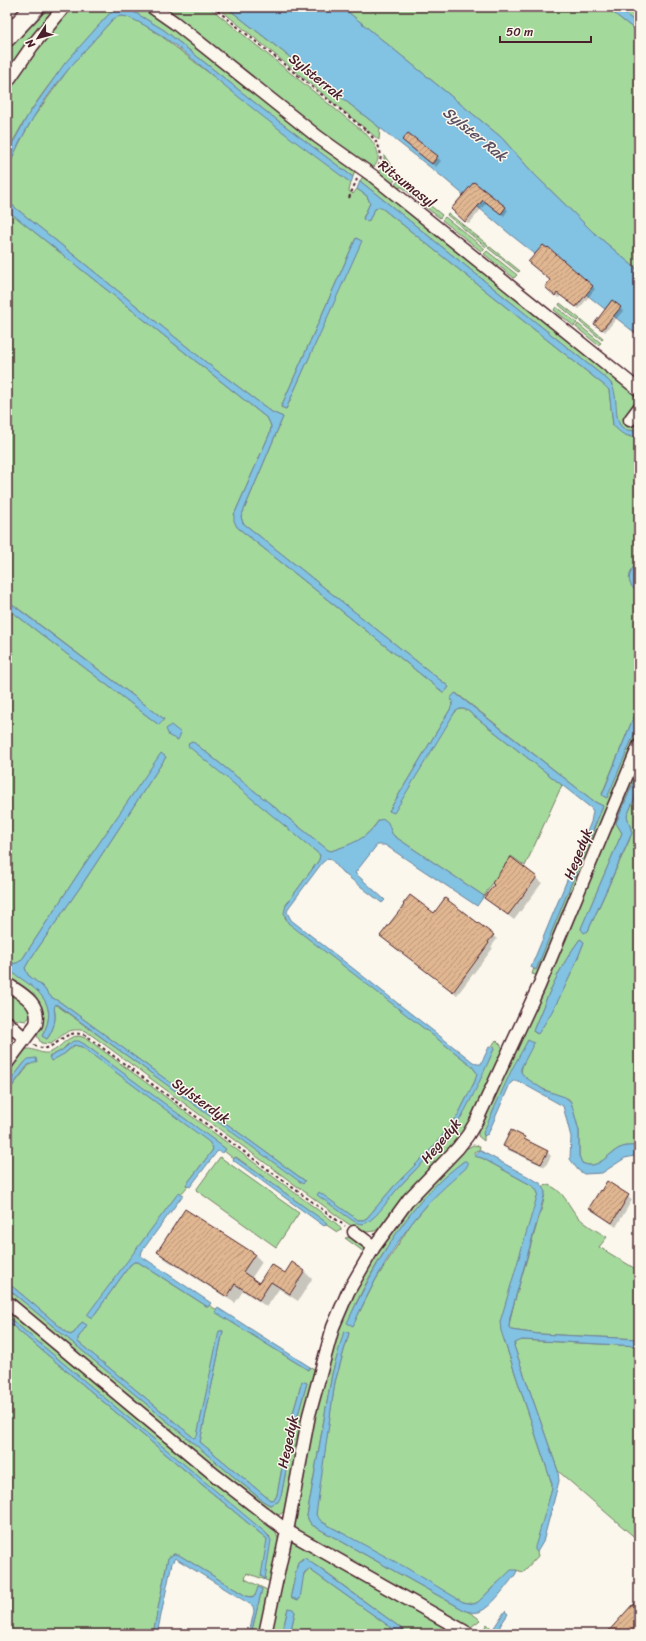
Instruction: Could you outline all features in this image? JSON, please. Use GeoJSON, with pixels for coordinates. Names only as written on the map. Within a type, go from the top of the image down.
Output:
{"type":"FeatureCollection","features":[{"type":"Feature","properties":{"kind":"highway"},"geometry":{"type":"LineString","coordinates":[[7,37],[35,7]]}},
{"type":"Feature","properties":{"kind":"street"},"geometry":{"type":"LineString","coordinates":[[7,82],[32,46],[64,7]]}},
{"type":"Feature","properties":{"kind":"street","name":"Ritsumasyl"},"geometry":{"type":"LineString","coordinates":[[152,7],[175,23],[312,132],[373,176],[639,390]]}},
{"type":"Feature","properties":{"kind":"street"},"geometry":{"type":"LineString","coordinates":[[630,420],[639,408]]}},
{"type":"Feature","properties":{"kind":"street","name":"Hegedyk"},"geometry":{"type":"LineString","coordinates":[[265,1634],[287,1531],[309,1415],[333,1327],[348,1292],[374,1246],[409,1199],[458,1148],[473,1127],[512,1047],[545,972],[639,746]]}},
{"type":"Feature","properties":{"kind":"street"},"geometry":{"type":"LineString","coordinates":[[7,984],[30,1000],[35,1006],[37,1018],[36,1024],[7,1063]]}},
{"type":"Feature","properties":{"kind":"street"},"geometry":{"type":"LineString","coordinates":[[7,1022],[25,1039]]}},
{"type":"Feature","properties":{"kind":"street"},"geometry":{"type":"LineString","coordinates":[[354,1232],[374,1246]]}},
{"type":"Feature","properties":{"kind":"street"},"geometry":{"type":"LineString","coordinates":[[7,1302],[210,1471],[287,1531],[469,1634]]}},
{"type":"Feature","properties":{"kind":"path","name":"Sylsterrak"},"geometry":{"type":"LineString","coordinates":[[213,7],[355,122],[375,140],[379,145],[381,154],[379,166],[373,176]]}},
{"type":"Feature","properties":{"kind":"path"},"geometry":{"type":"LineString","coordinates":[[348,198],[362,168]]}},
{"type":"Feature","properties":{"kind":"path","name":"Sylsterdyk"},"geometry":{"type":"LineString","coordinates":[[25,1039],[44,1049],[55,1046],[68,1034],[76,1032],[85,1035],[354,1232]]}},
{"type":"Feature","properties":{"kind":"green space"},"geometry":{"type":"Polygon","coordinates":[[[50,7],[58,7],[22,49],[7,72],[7,51],[50,7]]]}},
{"type":"Feature","properties":{"kind":"green space"},"geometry":{"type":"Polygon","coordinates":[[[71,7],[142,7],[149,11],[355,169],[353,177],[264,110],[164,30],[134,12],[108,15],[39,98],[7,154],[7,93],[32,54],[71,7]]]}},
{"type":"Feature","properties":{"kind":"green space"},"geometry":{"type":"Polygon","coordinates":[[[162,7],[209,7],[366,134],[377,149],[377,163],[374,167],[369,167],[301,117],[162,7]]]}},
{"type":"Feature","properties":{"kind":"green space"},"geometry":{"type":"Polygon","coordinates":[[[217,7],[226,7],[380,128],[379,140],[217,7]]]}},
{"type":"Feature","properties":{"kind":"green space"},"geometry":{"type":"Polygon","coordinates":[[[342,7],[606,7],[639,33],[639,271],[593,232],[534,174],[501,137],[342,7]]]}},
{"type":"Feature","properties":{"kind":"green space"},"geometry":{"type":"Polygon","coordinates":[[[617,7],[639,7],[639,25],[617,7]]]}},
{"type":"Feature","properties":{"kind":"green space"},"geometry":{"type":"Polygon","coordinates":[[[117,16],[128,17],[140,22],[160,35],[351,183],[349,191],[353,194],[357,189],[367,196],[370,203],[363,218],[368,222],[375,209],[379,207],[383,209],[605,386],[609,390],[613,426],[630,437],[639,436],[639,558],[631,572],[630,581],[634,589],[639,593],[639,708],[632,721],[602,794],[606,798],[639,723],[639,734],[538,976],[532,974],[534,968],[536,969],[603,806],[595,802],[456,693],[450,699],[453,701],[451,708],[389,811],[455,712],[462,709],[468,711],[562,785],[525,866],[511,856],[484,896],[394,836],[386,820],[379,820],[368,833],[347,846],[331,851],[328,850],[192,741],[189,743],[320,855],[319,860],[286,905],[285,918],[471,1065],[477,1073],[475,1081],[457,1117],[434,1146],[395,1185],[367,1218],[358,1220],[318,1193],[363,1224],[379,1210],[436,1148],[460,1119],[495,1047],[492,1046],[496,1040],[504,1050],[469,1125],[458,1141],[406,1196],[381,1227],[375,1231],[361,1231],[347,1223],[86,1031],[70,1031],[63,1034],[51,1044],[41,1043],[37,1036],[44,1017],[37,999],[7,978],[7,969],[35,988],[47,1004],[49,1013],[47,1024],[42,1036],[47,1039],[50,1034],[55,1020],[55,1004],[305,1181],[60,1002],[51,997],[42,986],[28,975],[25,968],[166,757],[161,754],[82,868],[23,958],[16,963],[7,961],[7,608],[159,725],[164,719],[7,600],[7,210],[268,419],[271,426],[270,433],[234,515],[237,527],[444,693],[449,687],[243,523],[241,517],[283,417],[272,412],[212,367],[7,201],[7,170],[19,143],[33,118],[70,67],[117,16]],[[356,238],[281,407],[286,409],[361,241],[356,238]]]}},
{"type":"Feature","properties":{"kind":"green space"},"geometry":{"type":"Polygon","coordinates":[[[384,155],[398,176],[391,185],[379,173],[384,162],[384,155]]]}},
{"type":"Feature","properties":{"kind":"green space"},"geometry":{"type":"Polygon","coordinates":[[[364,175],[632,390],[638,415],[639,430],[626,430],[619,424],[617,420],[612,384],[608,380],[360,181],[364,175]]]}},
{"type":"Feature","properties":{"kind":"green space"},"geometry":{"type":"Polygon","coordinates":[[[399,180],[419,196],[416,199],[402,187],[393,187],[399,180]]]}},
{"type":"Feature","properties":{"kind":"green space"},"geometry":{"type":"Polygon","coordinates":[[[427,203],[442,215],[440,218],[424,206],[427,203]]]}},
{"type":"Feature","properties":{"kind":"green space"},"geometry":{"type":"Polygon","coordinates":[[[448,213],[488,245],[486,247],[447,215],[448,213]]]}},
{"type":"Feature","properties":{"kind":"green space"},"geometry":{"type":"Polygon","coordinates":[[[445,217],[485,249],[482,252],[442,220],[445,217]]]}},
{"type":"Feature","properties":{"kind":"green space"},"geometry":{"type":"Polygon","coordinates":[[[490,247],[520,271],[518,272],[488,248],[490,247]]]}},
{"type":"Feature","properties":{"kind":"green space"},"geometry":{"type":"Polygon","coordinates":[[[487,251],[517,275],[514,278],[484,254],[487,251]]]}},
{"type":"Feature","properties":{"kind":"green space"},"geometry":{"type":"Polygon","coordinates":[[[560,303],[580,319],[578,321],[559,305],[560,303]]]}},
{"type":"Feature","properties":{"kind":"green space"},"geometry":{"type":"Polygon","coordinates":[[[556,307],[577,323],[574,326],[554,310],[556,307]]]}},
{"type":"Feature","properties":{"kind":"green space"},"geometry":{"type":"Polygon","coordinates":[[[581,320],[603,338],[602,340],[580,322],[581,320]]]}},
{"type":"Feature","properties":{"kind":"green space"},"geometry":{"type":"Polygon","coordinates":[[[578,324],[601,343],[598,345],[576,327],[578,324]]]}},
{"type":"Feature","properties":{"kind":"green space"},"geometry":{"type":"Polygon","coordinates":[[[639,757],[639,769],[616,823],[622,833],[581,929],[588,931],[629,841],[632,833],[627,816],[639,788],[639,1146],[627,1146],[620,1148],[602,1161],[593,1165],[582,1163],[579,1156],[579,1131],[569,1099],[536,1085],[521,1072],[528,1040],[484,1136],[484,1141],[478,1136],[478,1131],[567,934],[639,757]],[[580,939],[559,972],[533,1031],[537,1034],[564,990],[584,942],[580,939]]]}},
{"type":"Feature","properties":{"kind":"green space"},"geometry":{"type":"Polygon","coordinates":[[[7,990],[28,1006],[30,1016],[26,1021],[13,1019],[7,1016],[7,990]]]}},
{"type":"Feature","properties":{"kind":"green space"},"geometry":{"type":"Polygon","coordinates":[[[7,1030],[12,1042],[7,1053],[7,1030]]]}},
{"type":"Feature","properties":{"kind":"green space"},"geometry":{"type":"Polygon","coordinates":[[[75,1036],[86,1038],[337,1224],[341,1229],[337,1232],[236,1157],[234,1159],[224,1151],[225,1149],[84,1044],[68,1044],[61,1051],[49,1057],[64,1054],[75,1045],[82,1047],[209,1141],[213,1148],[186,1185],[188,1186],[181,1194],[179,1193],[88,1315],[92,1318],[130,1265],[134,1262],[138,1262],[208,1307],[209,1305],[217,1310],[216,1312],[308,1370],[310,1367],[315,1369],[304,1413],[285,1510],[280,1514],[277,1515],[270,1512],[7,1296],[7,1288],[263,1501],[270,1505],[281,1496],[295,1425],[307,1383],[302,1382],[290,1424],[277,1495],[275,1499],[270,1500],[200,1442],[223,1331],[220,1331],[197,1436],[194,1438],[78,1342],[78,1338],[86,1325],[82,1322],[74,1333],[70,1335],[7,1282],[7,1093],[30,1064],[25,1062],[7,1085],[7,1072],[26,1049],[48,1053],[55,1050],[67,1040],[75,1036]]]}},
{"type":"Feature","properties":{"kind":"green space"},"geometry":{"type":"Polygon","coordinates":[[[473,1145],[480,1146],[479,1150],[474,1152],[475,1156],[482,1158],[531,1185],[538,1193],[505,1343],[552,1484],[536,1551],[538,1556],[523,1572],[516,1570],[495,1585],[478,1602],[474,1604],[463,1602],[319,1520],[316,1515],[316,1509],[335,1382],[349,1333],[345,1332],[332,1374],[307,1516],[312,1525],[474,1615],[480,1620],[471,1627],[468,1627],[297,1530],[294,1524],[316,1410],[334,1340],[346,1310],[365,1273],[387,1236],[442,1170],[466,1149],[473,1145]],[[464,1161],[434,1187],[418,1204],[394,1236],[372,1272],[348,1323],[353,1325],[375,1281],[411,1224],[464,1161]]]}},
{"type":"Feature","properties":{"kind":"green space"},"geometry":{"type":"Polygon","coordinates":[[[220,1157],[299,1213],[276,1247],[196,1190],[220,1157]]]}},
{"type":"Feature","properties":{"kind":"green space"},"geometry":{"type":"Polygon","coordinates":[[[548,1185],[562,1194],[574,1213],[581,1220],[607,1237],[599,1247],[639,1271],[639,1339],[539,1334],[511,1330],[509,1327],[510,1317],[543,1203],[545,1193],[543,1186],[548,1185]]]}},
{"type":"Feature","properties":{"kind":"green space"},"geometry":{"type":"Polygon","coordinates":[[[353,1237],[362,1245],[364,1252],[345,1238],[353,1237]]]}},
{"type":"Feature","properties":{"kind":"green space"},"geometry":{"type":"Polygon","coordinates":[[[7,1309],[248,1510],[252,1509],[260,1515],[261,1521],[275,1531],[279,1543],[271,1582],[247,1573],[245,1579],[269,1591],[261,1634],[251,1634],[262,1589],[253,1596],[246,1596],[179,1555],[174,1554],[168,1558],[153,1634],[7,1634],[7,1321],[267,1539],[268,1542],[270,1537],[7,1316],[7,1309]]]}},
{"type":"Feature","properties":{"kind":"green space"},"geometry":{"type":"Polygon","coordinates":[[[517,1341],[639,1346],[639,1541],[558,1471],[514,1346],[517,1341]]]}},
{"type":"Feature","properties":{"kind":"green space"},"geometry":{"type":"Polygon","coordinates":[[[291,1542],[305,1547],[459,1634],[409,1634],[318,1567],[303,1558],[298,1562],[291,1595],[292,1598],[302,1577],[309,1569],[400,1634],[290,1634],[295,1612],[288,1608],[282,1634],[269,1634],[288,1545],[291,1542]]]}},
{"type":"Feature","properties":{"kind":"green space"},"geometry":{"type":"Polygon","coordinates":[[[487,1624],[497,1634],[485,1634],[485,1627],[487,1624]]]}},
{"type":"Feature","properties":{"kind":"water","name":"Sylster Rak"},"geometry":{"type":"Polygon","coordinates":[[[226,7],[342,7],[501,137],[534,174],[593,232],[639,271],[639,336],[511,235],[440,175],[226,7]]]}},
{"type":"Feature","properties":{"kind":"water"},"geometry":{"type":"Polygon","coordinates":[[[606,7],[617,7],[639,25],[639,33],[606,7]]]}},
{"type":"Feature","properties":{"kind":"water"},"geometry":{"type":"Polygon","coordinates":[[[122,9],[134,12],[164,30],[264,110],[353,177],[351,183],[263,117],[173,43],[146,26],[124,16],[117,17],[112,20],[70,67],[51,92],[29,124],[7,170],[7,154],[28,115],[65,63],[108,15],[115,10],[122,9]]]}},
{"type":"Feature","properties":{"kind":"water"},"geometry":{"type":"Polygon","coordinates":[[[360,181],[608,380],[613,387],[615,395],[618,421],[622,427],[628,430],[639,430],[639,436],[624,435],[613,425],[609,390],[605,386],[383,209],[379,207],[375,209],[368,222],[363,219],[370,203],[367,196],[357,189],[360,181]]]}},
{"type":"Feature","properties":{"kind":"water"},"geometry":{"type":"Polygon","coordinates":[[[7,201],[212,367],[272,412],[283,417],[241,517],[243,523],[449,687],[444,693],[237,527],[234,521],[234,515],[270,433],[271,426],[268,419],[7,210],[7,201]]]}},
{"type":"Feature","properties":{"kind":"water"},"geometry":{"type":"Polygon","coordinates":[[[356,238],[362,241],[286,409],[281,407],[356,238]]]}},
{"type":"Feature","properties":{"kind":"water"},"geometry":{"type":"Polygon","coordinates":[[[639,558],[639,571],[635,579],[635,583],[639,587],[639,593],[634,589],[629,581],[633,567],[639,558]]]}},
{"type":"Feature","properties":{"kind":"water"},"geometry":{"type":"Polygon","coordinates":[[[7,600],[164,719],[159,725],[7,608],[7,600]]]}},
{"type":"Feature","properties":{"kind":"water"},"geometry":{"type":"Polygon","coordinates":[[[455,693],[595,802],[603,806],[536,970],[531,967],[591,822],[593,811],[468,711],[462,709],[455,712],[394,813],[389,811],[451,708],[453,701],[450,699],[455,693]]]}},
{"type":"Feature","properties":{"kind":"water"},"geometry":{"type":"Polygon","coordinates":[[[639,708],[639,723],[607,798],[602,795],[632,721],[639,708]]]}},
{"type":"Feature","properties":{"kind":"water"},"geometry":{"type":"Polygon","coordinates":[[[171,725],[181,733],[178,740],[169,736],[166,729],[171,725]]]}},
{"type":"Feature","properties":{"kind":"water"},"geometry":{"type":"Polygon","coordinates":[[[192,741],[328,850],[331,851],[346,846],[358,840],[369,832],[379,820],[386,820],[394,836],[484,896],[477,906],[385,845],[377,845],[355,873],[385,900],[382,903],[342,872],[331,859],[328,858],[322,863],[289,907],[287,912],[291,920],[473,1062],[481,1064],[489,1047],[495,1047],[470,1101],[454,1128],[439,1146],[399,1187],[380,1211],[371,1220],[364,1224],[355,1222],[317,1195],[319,1192],[358,1220],[367,1218],[395,1185],[434,1146],[457,1117],[475,1081],[477,1073],[471,1065],[288,923],[284,913],[286,905],[319,860],[320,855],[188,746],[192,741]]]}},
{"type":"Feature","properties":{"kind":"water"},"geometry":{"type":"Polygon","coordinates":[[[161,753],[166,757],[25,968],[28,975],[42,986],[51,997],[60,1002],[305,1181],[303,1184],[56,1004],[54,1009],[55,1020],[52,1029],[47,1039],[42,1036],[47,1024],[49,1013],[47,1004],[35,989],[7,969],[7,961],[16,963],[23,958],[82,868],[161,753]]]}},
{"type":"Feature","properties":{"kind":"water"},"geometry":{"type":"Polygon","coordinates":[[[639,769],[639,788],[627,816],[632,833],[588,931],[584,933],[581,929],[582,926],[622,833],[616,823],[639,769]]]}},
{"type":"Feature","properties":{"kind":"water"},"geometry":{"type":"Polygon","coordinates":[[[580,939],[584,942],[564,990],[538,1034],[533,1031],[548,995],[559,972],[580,939]]]}},
{"type":"Feature","properties":{"kind":"water"},"geometry":{"type":"Polygon","coordinates":[[[528,1040],[534,1043],[521,1068],[521,1072],[525,1077],[544,1090],[565,1097],[571,1102],[579,1131],[579,1156],[582,1163],[593,1165],[602,1161],[620,1148],[627,1146],[639,1146],[639,1155],[625,1158],[602,1173],[584,1174],[578,1170],[570,1159],[571,1137],[563,1106],[518,1081],[513,1081],[510,1084],[488,1134],[484,1136],[483,1133],[512,1069],[528,1040]]]}},
{"type":"Feature","properties":{"kind":"water"},"geometry":{"type":"Polygon","coordinates":[[[73,1041],[79,1041],[84,1044],[226,1149],[223,1153],[218,1151],[216,1153],[190,1187],[186,1185],[212,1151],[213,1148],[209,1142],[82,1047],[74,1045],[64,1054],[51,1061],[49,1057],[61,1051],[73,1041]]]}},
{"type":"Feature","properties":{"kind":"water"},"geometry":{"type":"Polygon","coordinates":[[[36,1058],[37,1062],[28,1065],[7,1093],[7,1085],[25,1062],[28,1059],[36,1058]]]}},
{"type":"Feature","properties":{"kind":"water"},"geometry":{"type":"Polygon","coordinates":[[[479,1150],[540,1183],[544,1188],[545,1193],[510,1317],[509,1327],[511,1330],[539,1334],[639,1339],[639,1346],[522,1340],[515,1343],[514,1346],[558,1471],[559,1481],[543,1542],[537,1552],[535,1547],[552,1489],[552,1484],[501,1331],[500,1322],[538,1193],[531,1185],[482,1158],[474,1156],[479,1150]]]}},
{"type":"Feature","properties":{"kind":"water"},"geometry":{"type":"Polygon","coordinates":[[[235,1157],[327,1223],[324,1226],[233,1160],[235,1157]]]}},
{"type":"Feature","properties":{"kind":"water"},"geometry":{"type":"Polygon","coordinates":[[[464,1161],[468,1164],[466,1168],[431,1201],[404,1233],[376,1279],[353,1326],[347,1323],[373,1271],[405,1221],[434,1187],[446,1175],[464,1161]]]}},
{"type":"Feature","properties":{"kind":"water"},"geometry":{"type":"Polygon","coordinates":[[[179,1192],[183,1195],[142,1251],[141,1256],[211,1303],[208,1307],[138,1262],[134,1262],[130,1265],[92,1318],[87,1315],[179,1192]]]}},
{"type":"Feature","properties":{"kind":"water"},"geometry":{"type":"Polygon","coordinates":[[[7,1282],[70,1335],[74,1333],[82,1322],[87,1325],[78,1338],[78,1342],[194,1438],[197,1436],[219,1331],[223,1331],[200,1442],[270,1500],[275,1499],[277,1495],[290,1424],[302,1381],[307,1383],[295,1425],[281,1496],[278,1502],[270,1505],[263,1501],[7,1288],[7,1282]]]}},
{"type":"Feature","properties":{"kind":"water"},"geometry":{"type":"Polygon","coordinates":[[[218,1308],[310,1367],[308,1370],[215,1312],[218,1308]]]}},
{"type":"Feature","properties":{"kind":"water"},"geometry":{"type":"Polygon","coordinates":[[[7,1316],[266,1533],[271,1540],[265,1579],[261,1576],[267,1539],[7,1321],[7,1316]]]}},
{"type":"Feature","properties":{"kind":"water"},"geometry":{"type":"Polygon","coordinates":[[[344,1331],[349,1333],[335,1382],[316,1515],[322,1522],[405,1567],[463,1602],[474,1604],[478,1602],[511,1570],[516,1570],[515,1575],[498,1596],[489,1606],[479,1612],[466,1611],[312,1525],[309,1521],[307,1516],[332,1374],[344,1331]]]}},
{"type":"Feature","properties":{"kind":"water"},"geometry":{"type":"Polygon","coordinates":[[[174,1554],[179,1555],[246,1596],[255,1596],[258,1587],[262,1589],[251,1634],[249,1634],[254,1611],[253,1606],[175,1558],[172,1563],[157,1634],[153,1634],[168,1558],[174,1554]]]}},
{"type":"Feature","properties":{"kind":"water"},"geometry":{"type":"Polygon","coordinates":[[[305,1558],[409,1634],[400,1634],[309,1569],[304,1573],[300,1599],[298,1600],[292,1598],[291,1595],[298,1562],[305,1558]]]}},
{"type":"Feature","properties":{"kind":"water"},"geometry":{"type":"Polygon","coordinates":[[[288,1608],[293,1609],[295,1612],[290,1634],[282,1634],[288,1608]]]}},
{"type":"Feature","properties":{"kind":"water"},"geometry":{"type":"Polygon","coordinates":[[[505,1611],[508,1614],[500,1628],[509,1634],[497,1634],[493,1629],[505,1611]]]}},
{"type":"Feature","properties":{"kind":"building"},"geometry":{"type":"Polygon","coordinates":[[[408,133],[438,156],[432,164],[402,140],[408,133]]]}},
{"type":"Feature","properties":{"kind":"building"},"geometry":{"type":"Polygon","coordinates":[[[474,182],[506,207],[501,214],[483,200],[465,222],[451,209],[474,182]]]}},
{"type":"Feature","properties":{"kind":"building"},"geometry":{"type":"Polygon","coordinates":[[[543,245],[547,248],[548,247],[593,286],[576,307],[557,293],[555,296],[545,287],[550,280],[528,262],[543,245]]]}},
{"type":"Feature","properties":{"kind":"building"},"geometry":{"type":"Polygon","coordinates":[[[612,300],[621,307],[602,330],[594,324],[612,300]]]}},
{"type":"Feature","properties":{"kind":"building"},"geometry":{"type":"Polygon","coordinates":[[[511,857],[537,877],[508,915],[484,898],[494,885],[492,883],[511,857]]]}},
{"type":"Feature","properties":{"kind":"building"},"geometry":{"type":"Polygon","coordinates":[[[410,895],[434,913],[445,898],[494,935],[453,992],[380,936],[410,895]]]}},
{"type":"Feature","properties":{"kind":"building"},"geometry":{"type":"Polygon","coordinates":[[[511,1130],[525,1137],[524,1139],[548,1151],[541,1164],[503,1146],[511,1130]]]}},
{"type":"Feature","properties":{"kind":"building"},"geometry":{"type":"Polygon","coordinates":[[[607,1181],[629,1195],[612,1223],[589,1208],[607,1181]]]}},
{"type":"Feature","properties":{"kind":"building"},"geometry":{"type":"Polygon","coordinates":[[[185,1209],[255,1254],[243,1272],[259,1283],[271,1264],[285,1273],[292,1262],[305,1271],[290,1294],[271,1282],[259,1300],[235,1284],[227,1297],[157,1252],[185,1209]]]}},
{"type":"Feature","properties":{"kind":"building"},"geometry":{"type":"Polygon","coordinates":[[[639,1599],[639,1634],[606,1634],[632,1605],[639,1599]]]}}]}
